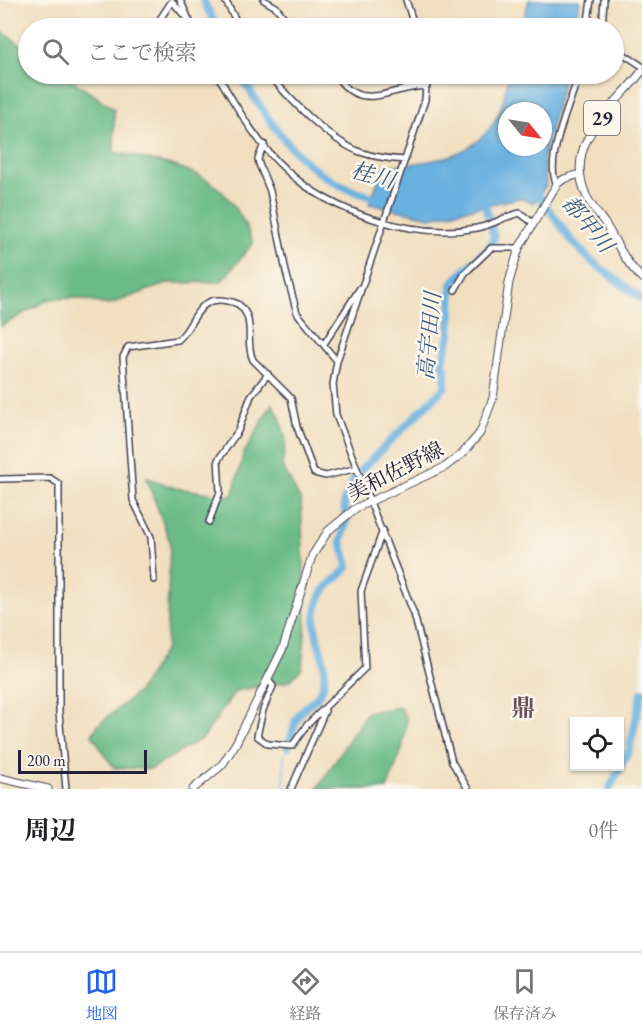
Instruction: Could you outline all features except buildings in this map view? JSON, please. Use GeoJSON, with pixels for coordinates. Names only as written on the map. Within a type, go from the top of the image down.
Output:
{"type":"FeatureCollection","features":[{"type":"Feature","properties":{"kind":"main road","name":"29"},"geometry":{"type":"LineString","coordinates":[[642,71],[625,94],[588,132],[580,153],[580,174],[593,209],[626,259],[642,278]]}},
{"type":"Feature","properties":{"kind":"main road"},"geometry":{"type":"LineString","coordinates":[[556,187],[564,179],[580,174]]}},
{"type":"Feature","properties":{"kind":"main road","name":"美和佐野線"},"geometry":{"type":"LineString","coordinates":[[193,789],[213,774],[230,754],[268,680],[290,630],[312,556],[328,531],[345,515],[370,501],[445,467],[462,454],[480,433],[493,398],[509,282],[519,248],[556,187]]}},
{"type":"Feature","properties":{"kind":"main road"},"geometry":{"type":"LineString","coordinates":[[0,778],[48,789]]}},
{"type":"Feature","properties":{"kind":"street"},"geometry":{"type":"LineString","coordinates":[[180,0],[188,18]]}},
{"type":"Feature","properties":{"kind":"street"},"geometry":{"type":"LineString","coordinates":[[264,0],[276,7],[284,18]]}},
{"type":"Feature","properties":{"kind":"street"},"geometry":{"type":"LineString","coordinates":[[406,0],[412,18]]}},
{"type":"Feature","properties":{"kind":"street"},"geometry":{"type":"LineString","coordinates":[[588,18],[591,0]]}},
{"type":"Feature","properties":{"kind":"street"},"geometry":{"type":"LineString","coordinates":[[603,18],[604,0]]}},
{"type":"Feature","properties":{"kind":"street"},"geometry":{"type":"LineString","coordinates":[[161,18],[172,1],[185,18]]}},
{"type":"Feature","properties":{"kind":"street"},"geometry":{"type":"LineString","coordinates":[[226,1],[235,18]]}},
{"type":"Feature","properties":{"kind":"street"},"geometry":{"type":"LineString","coordinates":[[624,54],[642,66]]}},
{"type":"Feature","properties":{"kind":"street"},"geometry":{"type":"LineString","coordinates":[[224,84],[264,144],[286,170],[317,193],[344,207],[385,222],[448,230],[492,224],[520,213],[534,221]]}},
{"type":"Feature","properties":{"kind":"street"},"geometry":{"type":"LineString","coordinates":[[278,84],[294,101],[352,148],[378,157],[405,161]]}},
{"type":"Feature","properties":{"kind":"street"},"geometry":{"type":"LineString","coordinates":[[342,84],[345,89],[362,97],[428,86],[338,361],[333,384],[334,408],[383,531],[419,632],[452,762],[468,789]]}},
{"type":"Feature","properties":{"kind":"street"},"geometry":{"type":"LineString","coordinates":[[556,187],[554,155],[576,84]]}},
{"type":"Feature","properties":{"kind":"street"},"geometry":{"type":"LineString","coordinates":[[264,144],[258,159],[259,165],[272,200],[286,272],[297,313],[338,361]]}},
{"type":"Feature","properties":{"kind":"street"},"geometry":{"type":"LineString","coordinates":[[455,290],[465,273],[491,248],[519,248]]}},
{"type":"Feature","properties":{"kind":"street"},"geometry":{"type":"LineString","coordinates":[[324,344],[362,287]]}},
{"type":"Feature","properties":{"kind":"street"},"geometry":{"type":"LineString","coordinates":[[154,580],[151,537],[133,500],[129,468],[124,350],[137,344],[178,340],[201,307],[216,302],[234,302],[242,307],[248,317],[253,360],[291,398],[297,427],[315,474],[326,476],[357,468]]}},
{"type":"Feature","properties":{"kind":"street"},"geometry":{"type":"LineString","coordinates":[[208,522],[220,492],[218,460],[238,431],[251,396],[268,374]]}},
{"type":"Feature","properties":{"kind":"street"},"geometry":{"type":"LineString","coordinates":[[0,478],[50,478],[59,484],[59,713],[66,789]]}},
{"type":"Feature","properties":{"kind":"street"},"geometry":{"type":"LineString","coordinates":[[268,680],[274,685],[257,735],[266,743],[289,746],[365,668],[361,591],[383,531]]}},
{"type":"Feature","properties":{"kind":"street"},"geometry":{"type":"LineString","coordinates":[[291,789],[325,710]]}},
{"type":"Feature","properties":{"kind":"green space"},"geometry":{"type":"Polygon","coordinates":[[[0,30],[18,43],[18,84],[78,84],[114,109],[114,152],[181,168],[215,185],[229,199],[242,218],[253,243],[221,282],[168,283],[108,305],[75,298],[49,299],[0,327],[0,30]]]}},
{"type":"Feature","properties":{"kind":"green space"},"geometry":{"type":"Polygon","coordinates":[[[272,404],[280,417],[286,441],[282,466],[301,501],[306,622],[302,668],[290,681],[235,691],[204,737],[151,769],[114,768],[92,735],[98,725],[139,691],[166,648],[170,542],[146,477],[175,488],[232,496],[244,453],[272,404]]]}},
{"type":"Feature","properties":{"kind":"green space"},"geometry":{"type":"Polygon","coordinates":[[[400,707],[407,720],[402,749],[387,789],[317,789],[367,712],[400,707]]]}},
{"type":"Feature","properties":{"kind":"water"},"geometry":{"type":"Polygon","coordinates":[[[529,0],[580,0],[577,18],[524,18],[529,0]]]}},
{"type":"Feature","properties":{"kind":"water"},"geometry":{"type":"Polygon","coordinates":[[[507,84],[562,84],[552,123],[552,102],[502,102],[507,84]]]}},
{"type":"Feature","properties":{"kind":"water"},"geometry":{"type":"Polygon","coordinates":[[[498,115],[498,156],[543,156],[546,185],[534,203],[520,198],[430,217],[369,204],[384,166],[417,163],[449,156],[477,142],[489,130],[498,115]]]}},
{"type":"Feature","properties":{"kind":"waterway","name":"桂川"},"geometry":{"type":"LineString","coordinates":[[203,0],[212,18]]}},
{"type":"Feature","properties":{"kind":"waterway","name":"桂川"},"geometry":{"type":"LineString","coordinates":[[246,84],[280,134],[313,168],[332,181],[354,191],[379,198]]}},
{"type":"Feature","properties":{"kind":"waterway","name":"都甲川"},"geometry":{"type":"LineString","coordinates":[[533,187],[571,240],[591,261],[642,299]]}},
{"type":"Feature","properties":{"kind":"waterway","name":"高宇田川"},"geometry":{"type":"LineString","coordinates":[[362,469],[445,387],[445,368],[442,364],[450,335],[452,283],[490,246],[494,237],[483,198]]}},
{"type":"Feature","properties":{"kind":"waterway","name":"高宇田川"},"geometry":{"type":"LineString","coordinates":[[288,747],[298,717],[303,709],[317,697],[323,685],[324,662],[316,632],[316,609],[324,591],[348,566],[341,541],[346,522],[344,501],[355,478]]}},
{"type":"Feature","properties":{"kind":"waterway","name":"都甲川"},"geometry":{"type":"LineString","coordinates":[[609,789],[629,751],[642,692]]}},
{"type":"Feature","properties":{"kind":"waterway","name":"高宇田川"},"geometry":{"type":"LineString","coordinates":[[284,789],[284,757],[288,747]]}},
{"type":"Feature","properties":{"kind":"district","name":"鼎"},"geometry":{"type":"Point","coordinates":[523,707]}}]}
